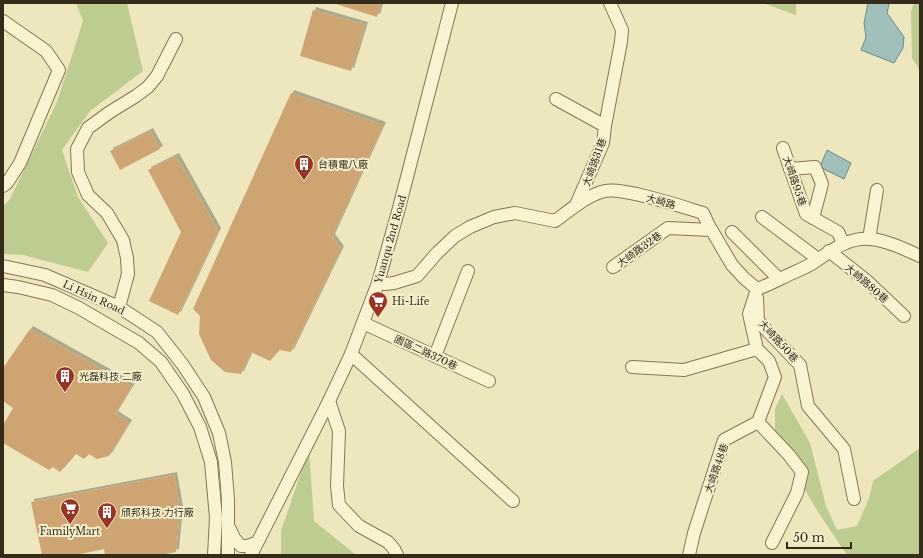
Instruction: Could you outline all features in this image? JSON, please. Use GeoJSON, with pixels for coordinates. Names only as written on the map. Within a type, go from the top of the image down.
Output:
{"type":"FeatureCollection","features":[{"type":"Feature","properties":{"kind":"street","name":"Yuanqu 2nd Road"},"geometry":{"type":"LineString","coordinates":[[251,555],[257,549],[351,354],[378,283],[452,3]]}},
{"type":"Feature","properties":{"kind":"street"},"geometry":{"type":"LineString","coordinates":[[606,126],[622,30],[610,3]]}},
{"type":"Feature","properties":{"kind":"street"},"geometry":{"type":"LineString","coordinates":[[3,21],[46,51],[59,70],[20,163],[7,183],[3,186]]}},
{"type":"Feature","properties":{"kind":"street"},"geometry":{"type":"LineString","coordinates":[[119,306],[128,274],[127,258],[123,240],[107,213],[88,195],[78,172],[77,149],[88,128],[148,88],[160,70],[176,39]]}},
{"type":"Feature","properties":{"kind":"street","name":"大崎路31巷"},"geometry":{"type":"LineString","coordinates":[[556,99],[606,126],[603,143],[576,205]]}},
{"type":"Feature","properties":{"kind":"street","name":"大崎路95巷"},"geometry":{"type":"LineString","coordinates":[[783,148],[806,214],[838,232],[843,243]]}},
{"type":"Feature","properties":{"kind":"street"},"geometry":{"type":"LineString","coordinates":[[790,169],[815,168],[822,184],[814,218]]}},
{"type":"Feature","properties":{"kind":"street"},"geometry":{"type":"LineString","coordinates":[[869,239],[877,190]]}},
{"type":"Feature","properties":{"kind":"street","name":"大崎路"},"geometry":{"type":"LineString","coordinates":[[378,283],[394,283],[417,276],[437,253],[455,236],[470,227],[494,217],[515,214],[555,220],[576,205],[605,191],[619,191],[674,204],[703,213],[711,230],[735,269],[757,289]]}},
{"type":"Feature","properties":{"kind":"street"},"geometry":{"type":"LineString","coordinates":[[762,217],[818,259]]}},
{"type":"Feature","properties":{"kind":"street","name":"大崎路32巷"},"geometry":{"type":"LineString","coordinates":[[613,267],[668,228],[711,230]]}},
{"type":"Feature","properties":{"kind":"street"},"geometry":{"type":"LineString","coordinates":[[732,232],[779,279]]}},
{"type":"Feature","properties":{"kind":"street"},"geometry":{"type":"LineString","coordinates":[[772,543],[797,494],[802,472],[789,455],[758,422],[775,377],[769,361],[757,349],[749,314],[757,289],[767,286],[804,268],[843,243],[869,239],[897,246],[920,256]]}},
{"type":"Feature","properties":{"kind":"street","name":"大崎路80巷"},"geometry":{"type":"LineString","coordinates":[[829,251],[867,281],[904,316]]}},
{"type":"Feature","properties":{"kind":"street","name":"Li Hsin Road"},"geometry":{"type":"LineString","coordinates":[[3,266],[45,275],[119,306],[157,332],[183,364],[204,397],[219,433],[225,462],[229,528],[228,555]]}},
{"type":"Feature","properties":{"kind":"street"},"geometry":{"type":"LineString","coordinates":[[435,356],[468,271]]}},
{"type":"Feature","properties":{"kind":"street","name":"Li Hsin Road"},"geometry":{"type":"LineString","coordinates":[[3,285],[52,295],[102,320],[139,343],[161,362],[183,394],[200,427],[211,462],[216,518],[214,555]]}},
{"type":"Feature","properties":{"kind":"street","name":"大崎路50巷"},"geometry":{"type":"LineString","coordinates":[[757,289],[758,320],[800,365],[808,406],[844,449],[854,499]]}},
{"type":"Feature","properties":{"kind":"street","name":"園區二路370巷"},"geometry":{"type":"LineString","coordinates":[[363,323],[489,381]]}},
{"type":"Feature","properties":{"kind":"street"},"geometry":{"type":"LineString","coordinates":[[139,343],[157,332]]}},
{"type":"Feature","properties":{"kind":"street"},"geometry":{"type":"LineString","coordinates":[[632,368],[684,370],[757,349]]}},
{"type":"Feature","properties":{"kind":"street"},"geometry":{"type":"LineString","coordinates":[[351,354],[513,501]]}},
{"type":"Feature","properties":{"kind":"street"},"geometry":{"type":"LineString","coordinates":[[329,401],[339,431],[337,486],[339,505],[359,526],[388,542],[394,549],[396,555]]}},
{"type":"Feature","properties":{"kind":"street"},"geometry":{"type":"LineString","coordinates":[[191,410],[207,403]]}},
{"type":"Feature","properties":{"kind":"street","name":"大崎路48巷"},"geometry":{"type":"LineString","coordinates":[[689,555],[694,533],[724,440],[758,422]]}},
{"type":"Feature","properties":{"kind":"street"},"geometry":{"type":"LineString","coordinates":[[229,528],[234,538],[241,546],[257,549]]}},
{"type":"Feature","properties":{"kind":"green space"},"geometry":{"type":"Polygon","coordinates":[[[76,3],[127,3],[143,71],[90,111],[62,150],[78,197],[108,243],[88,272],[23,255],[3,254],[3,206],[10,199],[57,102],[83,21],[76,3]]]}},
{"type":"Feature","properties":{"kind":"green space"},"geometry":{"type":"Polygon","coordinates":[[[763,3],[796,3],[796,15],[763,3]]]}},
{"type":"Feature","properties":{"kind":"green space"},"geometry":{"type":"Polygon","coordinates":[[[914,3],[920,3],[920,71],[912,58],[911,11],[914,3]]]}},
{"type":"Feature","properties":{"kind":"green space"},"geometry":{"type":"Polygon","coordinates":[[[782,394],[810,443],[826,506],[837,530],[857,526],[869,498],[873,481],[920,448],[920,555],[847,555],[818,512],[775,439],[775,409],[782,394]]]}},
{"type":"Feature","properties":{"kind":"green space"},"geometry":{"type":"Polygon","coordinates":[[[309,449],[314,521],[356,555],[281,555],[281,531],[309,449]]]}},
{"type":"Feature","properties":{"kind":"water"},"geometry":{"type":"Polygon","coordinates":[[[868,3],[889,4],[887,13],[904,37],[903,48],[894,63],[861,50],[866,37],[864,23],[868,3]]]}},
{"type":"Feature","properties":{"kind":"water"},"geometry":{"type":"Polygon","coordinates":[[[827,150],[851,163],[844,179],[820,167],[827,150]]]}},
{"type":"Feature","properties":{"kind":"building"},"geometry":{"type":"Polygon","coordinates":[[[333,3],[381,3],[377,17],[333,3]]]}},
{"type":"Feature","properties":{"kind":"building"},"geometry":{"type":"Polygon","coordinates":[[[313,10],[365,25],[351,71],[300,56],[313,10]]]}},
{"type":"Feature","properties":{"kind":"building","name":"台積電八廠"},"geometry":{"type":"Polygon","coordinates":[[[291,93],[383,125],[332,237],[341,249],[291,352],[279,350],[270,361],[251,352],[241,374],[225,372],[211,360],[199,334],[200,316],[193,309],[291,93]]]}},
{"type":"Feature","properties":{"kind":"building"},"geometry":{"type":"Polygon","coordinates":[[[150,131],[160,149],[120,170],[110,151],[150,131]]]}},
{"type":"Feature","properties":{"kind":"building"},"geometry":{"type":"Polygon","coordinates":[[[176,156],[218,231],[178,315],[149,301],[181,232],[148,170],[176,156]]]}},
{"type":"Feature","properties":{"kind":"building","name":"光磊科技 二廠"},"geometry":{"type":"Polygon","coordinates":[[[30,329],[132,386],[115,414],[129,423],[109,456],[97,459],[89,454],[84,459],[76,454],[60,472],[53,467],[49,470],[3,443],[3,425],[13,408],[3,401],[3,368],[30,329]]]}},
{"type":"Feature","properties":{"kind":"building","name":"頎邦科技 力行廠"},"geometry":{"type":"Polygon","coordinates":[[[174,475],[180,509],[176,552],[160,555],[105,555],[104,549],[76,555],[42,555],[31,502],[174,475]]]}},
{"type":"Feature","properties":{"kind":"place","name":"台積電八廠"},"geometry":{"type":"Point","coordinates":[304,181]}},
{"type":"Feature","properties":{"kind":"place","name":"Hi-Life"},"geometry":{"type":"Point","coordinates":[378,318]}},
{"type":"Feature","properties":{"kind":"place","name":"光磊科技 二廠"},"geometry":{"type":"Point","coordinates":[65,393]}},
{"type":"Feature","properties":{"kind":"place","name":"FamilyMart"},"geometry":{"type":"Point","coordinates":[70,525]}},
{"type":"Feature","properties":{"kind":"place","name":"頎邦科技 力行廠"},"geometry":{"type":"Point","coordinates":[107,529]}}]}
